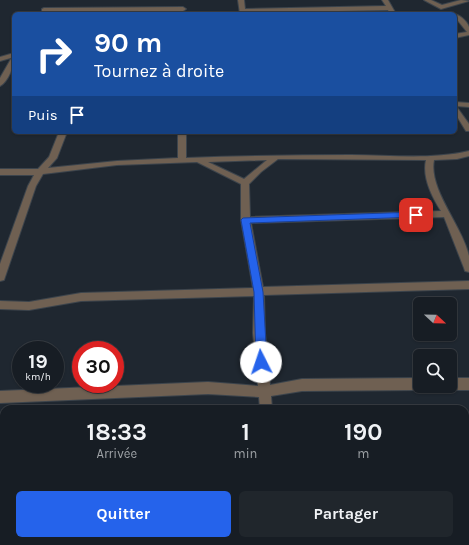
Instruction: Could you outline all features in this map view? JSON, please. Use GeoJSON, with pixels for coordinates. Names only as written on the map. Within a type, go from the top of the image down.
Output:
{"type":"FeatureCollection","features":[{"type":"Feature","properties":{"kind":"street"},"geometry":{"type":"LineString","coordinates":[[241,0],[243,12],[388,8]]}},
{"type":"Feature","properties":{"kind":"street"},"geometry":{"type":"LineString","coordinates":[[385,0],[391,12]]}},
{"type":"Feature","properties":{"kind":"street"},"geometry":{"type":"LineString","coordinates":[[426,0],[450,12]]}},
{"type":"Feature","properties":{"kind":"street"},"geometry":{"type":"LineString","coordinates":[[441,7],[467,0]]}},
{"type":"Feature","properties":{"kind":"street"},"geometry":{"type":"LineString","coordinates":[[43,10],[183,9]]}},
{"type":"Feature","properties":{"kind":"street"},"geometry":{"type":"LineString","coordinates":[[457,16],[469,21]]}},
{"type":"Feature","properties":{"kind":"street"},"geometry":{"type":"LineString","coordinates":[[457,17],[469,32],[457,35]]}},
{"type":"Feature","properties":{"kind":"street"},"geometry":{"type":"LineString","coordinates":[[0,59],[12,56]]}},
{"type":"Feature","properties":{"kind":"street"},"geometry":{"type":"LineString","coordinates":[[0,84],[12,63]]}},
{"type":"Feature","properties":{"kind":"street"},"geometry":{"type":"LineString","coordinates":[[0,68],[8,70]]}},
{"type":"Feature","properties":{"kind":"street"},"geometry":{"type":"LineString","coordinates":[[457,104],[469,105]]}},
{"type":"Feature","properties":{"kind":"street"},"geometry":{"type":"LineString","coordinates":[[457,111],[469,129]]}},
{"type":"Feature","properties":{"kind":"street"},"geometry":{"type":"LineString","coordinates":[[0,277],[32,186],[40,172],[53,158],[62,134]]}},
{"type":"Feature","properties":{"kind":"street"},"geometry":{"type":"LineString","coordinates":[[182,134],[182,161]]}},
{"type":"Feature","properties":{"kind":"street"},"geometry":{"type":"LineString","coordinates":[[0,172],[40,172],[117,163],[276,157],[430,158],[457,157],[469,153]]}},
{"type":"Feature","properties":{"kind":"street"},"geometry":{"type":"LineString","coordinates":[[266,405],[259,333],[259,292],[246,220],[245,183],[258,170],[276,157]]}},
{"type":"Feature","properties":{"kind":"street"},"geometry":{"type":"LineString","coordinates":[[430,158],[428,168],[437,199],[447,214],[469,268]]}},
{"type":"Feature","properties":{"kind":"street"},"geometry":{"type":"LineString","coordinates":[[198,160],[245,183]]}},
{"type":"Feature","properties":{"kind":"street"},"geometry":{"type":"LineString","coordinates":[[246,220],[447,214]]}},
{"type":"Feature","properties":{"kind":"street"},"geometry":{"type":"LineString","coordinates":[[0,305],[29,306],[80,297],[469,285]]}},
{"type":"Feature","properties":{"kind":"street"},"geometry":{"type":"LineString","coordinates":[[0,397],[208,388],[264,392],[302,385],[413,384]]}},
{"type":"Feature","properties":{"kind":"street"},"geometry":{"type":"LineString","coordinates":[[457,384],[469,384]]}},
{"type":"Feature","properties":{"kind":"route"},"geometry":{"type":"LineString","coordinates":[[261,362],[259,292],[246,220],[416,215]]}}]}
